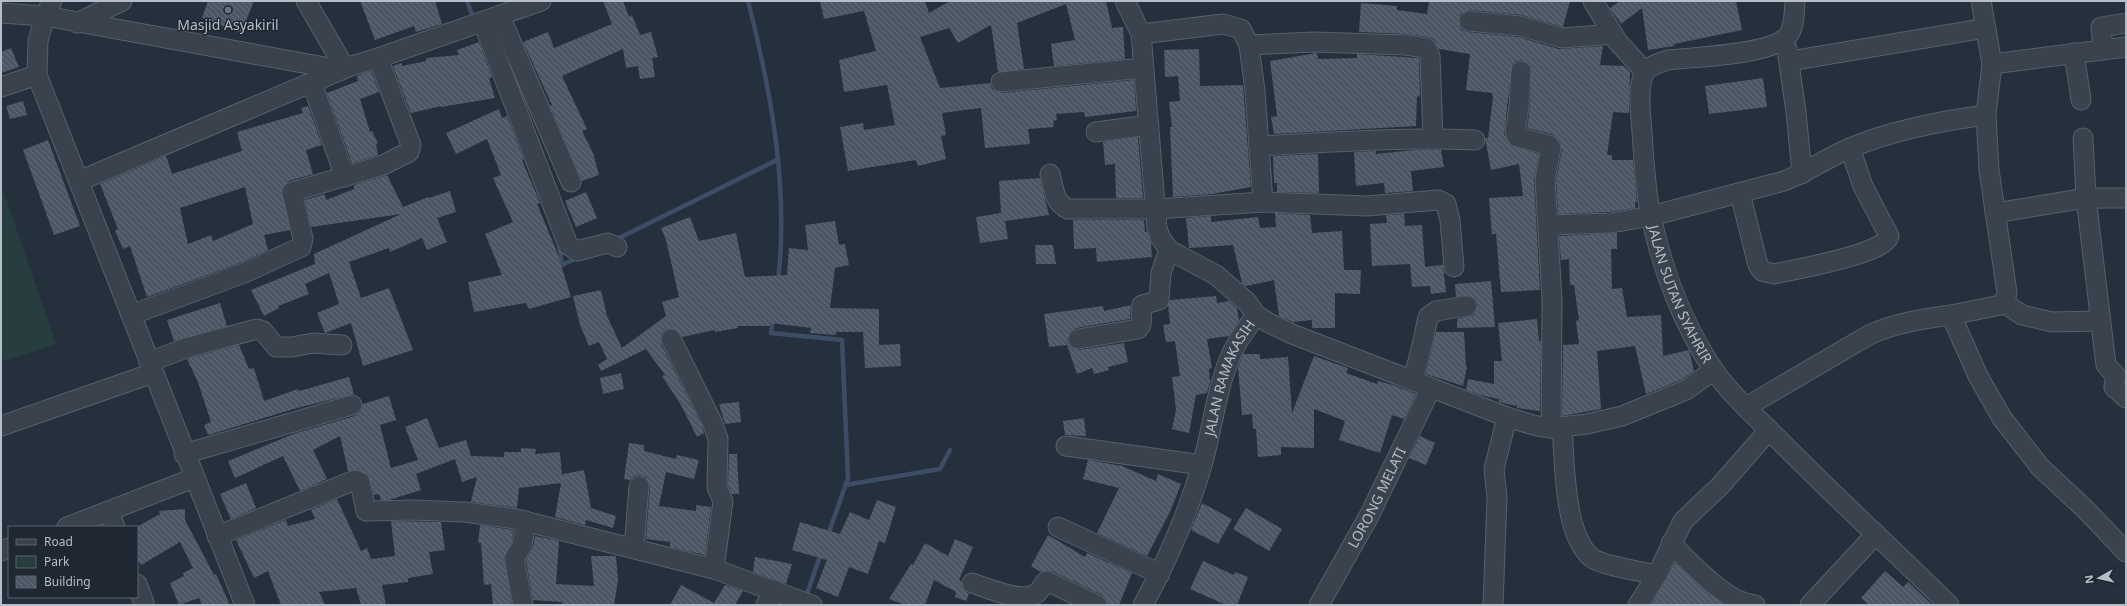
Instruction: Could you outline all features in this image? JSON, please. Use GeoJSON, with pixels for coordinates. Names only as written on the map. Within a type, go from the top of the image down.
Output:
{"type":"FeatureCollection","features":[{"type":"Feature","properties":{"kind":"street"},"geometry":{"type":"LineString","coordinates":[[77,23],[122,1]]}},
{"type":"Feature","properties":{"kind":"street"},"geometry":{"type":"LineString","coordinates":[[306,1],[344,68]]}},
{"type":"Feature","properties":{"kind":"street"},"geometry":{"type":"LineString","coordinates":[[79,181],[312,83],[344,68],[378,58],[541,1]]}},
{"type":"Feature","properties":{"kind":"street"},"geometry":{"type":"LineString","coordinates":[[1078,339],[1138,329],[1141,325],[1142,305],[1159,300],[1161,273],[1169,250],[1160,237],[1156,209],[1140,34],[1125,1]]}},
{"type":"Feature","properties":{"kind":"street"},"geometry":{"type":"LineString","coordinates":[[1593,1],[1612,34],[1645,72],[1656,64],[1668,60],[1759,50],[1777,45],[1790,34],[1795,1]]}},
{"type":"Feature","properties":{"kind":"street"},"geometry":{"type":"LineString","coordinates":[[1981,1],[1992,64],[1986,115],[1989,170],[2006,288],[2004,303]]}},
{"type":"Feature","properties":{"kind":"street"},"geometry":{"type":"LineString","coordinates":[[49,9],[38,41],[37,75],[184,454],[245,605]]}},
{"type":"Feature","properties":{"kind":"street"},"geometry":{"type":"LineString","coordinates":[[1,13],[49,9],[77,23],[344,68]]}},
{"type":"Feature","properties":{"kind":"street"},"geometry":{"type":"LineString","coordinates":[[1469,21],[1520,26],[1562,38],[1612,34]]}},
{"type":"Feature","properties":{"kind":"street"},"geometry":{"type":"LineString","coordinates":[[482,22],[571,182]]}},
{"type":"Feature","properties":{"kind":"street"},"geometry":{"type":"LineString","coordinates":[[482,22],[570,248],[580,251],[608,243],[617,247]]}},
{"type":"Feature","properties":{"kind":"street"},"geometry":{"type":"LineString","coordinates":[[2103,50],[2101,27],[2126,23]]}},
{"type":"Feature","properties":{"kind":"street"},"geometry":{"type":"LineString","coordinates":[[1140,34],[1196,27],[1230,25],[1241,29],[1249,45],[1255,91],[1263,202]]}},
{"type":"Feature","properties":{"kind":"street"},"geometry":{"type":"LineString","coordinates":[[1790,61],[1986,28]]}},
{"type":"Feature","properties":{"kind":"street"},"geometry":{"type":"LineString","coordinates":[[1784,40],[1790,61],[1802,174]]}},
{"type":"Feature","properties":{"kind":"street"},"geometry":{"type":"LineString","coordinates":[[1249,45],[1314,42],[1406,45],[1426,48],[1430,56],[1433,138]]}},
{"type":"Feature","properties":{"kind":"street"},"geometry":{"type":"LineString","coordinates":[[1992,64],[2126,47]]}},
{"type":"Feature","properties":{"kind":"street"},"geometry":{"type":"LineString","coordinates":[[2074,53],[2081,100]]}},
{"type":"Feature","properties":{"kind":"street"},"geometry":{"type":"LineString","coordinates":[[130,315],[244,273],[301,247],[303,239],[291,193],[296,190],[345,177],[392,161],[409,152],[410,149],[378,58]]}},
{"type":"Feature","properties":{"kind":"street"},"geometry":{"type":"LineString","coordinates":[[1001,82],[1143,68]]}},
{"type":"Feature","properties":{"kind":"street"},"geometry":{"type":"LineString","coordinates":[[1521,71],[1519,107],[1515,131],[1517,137],[1521,140],[1550,146],[1545,179],[1549,225],[1557,427],[1572,521],[1578,540],[1593,559],[1657,575]]}},
{"type":"Feature","properties":{"kind":"street","name":"JALAN SUTAN SYAHRIR"},"geometry":{"type":"LineString","coordinates":[[1645,72],[1642,79],[1640,94],[1644,156],[1651,216],[1664,265],[1682,308],[1714,370],[1746,407],[1949,605]]}},
{"type":"Feature","properties":{"kind":"street"},"geometry":{"type":"LineString","coordinates":[[1,87],[37,75]]}},
{"type":"Feature","properties":{"kind":"street"},"geometry":{"type":"LineString","coordinates":[[312,83],[345,177]]}},
{"type":"Feature","properties":{"kind":"street"},"geometry":{"type":"LineString","coordinates":[[1549,225],[1611,223],[1651,216],[1740,193],[1802,174],[1825,160],[1875,138],[1940,121],[1986,115]]}},
{"type":"Feature","properties":{"kind":"street"},"geometry":{"type":"LineString","coordinates":[[1096,132],[1149,125]]}},
{"type":"Feature","properties":{"kind":"street"},"geometry":{"type":"LineString","coordinates":[[1259,146],[1433,138],[1476,140]]}},
{"type":"Feature","properties":{"kind":"street"},"geometry":{"type":"LineString","coordinates":[[2083,138],[2086,198],[2106,365],[2116,376],[2114,387],[2126,398]]}},
{"type":"Feature","properties":{"kind":"street"},"geometry":{"type":"LineString","coordinates":[[1740,193],[1758,265],[1762,271],[1774,274],[1851,257],[1886,242],[1889,236],[1863,186],[1850,148]]}},
{"type":"Feature","properties":{"kind":"street"},"geometry":{"type":"LineString","coordinates":[[1050,174],[1060,206],[1068,209],[1156,209],[1263,202],[1367,206],[1394,205],[1434,200],[1446,204],[1450,215],[1454,267]]}},
{"type":"Feature","properties":{"kind":"street"},"geometry":{"type":"LineString","coordinates":[[1995,213],[2086,198],[2126,198]]}},
{"type":"Feature","properties":{"kind":"street","name":"JALAN RAMAKASIH"},"geometry":{"type":"LineString","coordinates":[[1143,605],[1160,574],[1180,526],[1202,465],[1216,403],[1231,354],[1243,333],[1256,315],[1247,302],[1216,275],[1169,250]]}},
{"type":"Feature","properties":{"kind":"street"},"geometry":{"type":"LineString","coordinates":[[2004,303],[2022,315],[2052,322],[2100,321]]}},
{"type":"Feature","properties":{"kind":"street"},"geometry":{"type":"LineString","coordinates":[[1746,407],[1869,335],[1886,327],[1907,321],[1951,315],[1997,306],[2004,303]]}},
{"type":"Feature","properties":{"kind":"street"},"geometry":{"type":"LineString","coordinates":[[1413,381],[1424,341],[1428,317],[1436,311],[1466,306]]}},
{"type":"Feature","properties":{"kind":"street"},"geometry":{"type":"LineString","coordinates":[[1256,315],[1292,334],[1507,417],[1537,426],[1557,427],[1622,416],[1655,404],[1686,390],[1714,370]]}},
{"type":"Feature","properties":{"kind":"street"},"geometry":{"type":"LineString","coordinates":[[1951,315],[1978,376],[2002,418],[2040,467],[2086,510],[2126,552]]}},
{"type":"Feature","properties":{"kind":"street"},"geometry":{"type":"LineString","coordinates":[[1,426],[151,367],[186,348],[257,329],[262,331],[276,347],[292,347],[313,343],[342,345]]}},
{"type":"Feature","properties":{"kind":"street"},"geometry":{"type":"LineString","coordinates":[[671,339],[713,424],[718,439],[717,487],[723,501],[714,569]]}},
{"type":"Feature","properties":{"kind":"street","name":"LORONG MELATI"},"geometry":{"type":"LineString","coordinates":[[1319,605],[1369,516],[1431,388]]}},
{"type":"Feature","properties":{"kind":"street"},"geometry":{"type":"LineString","coordinates":[[184,454],[352,405]]}},
{"type":"Feature","properties":{"kind":"street"},"geometry":{"type":"LineString","coordinates":[[1493,605],[1497,498],[1494,469],[1507,417]]}},
{"type":"Feature","properties":{"kind":"street"},"geometry":{"type":"LineString","coordinates":[[1638,605],[1657,575],[1671,543],[1683,521],[1720,486],[1769,430]]}},
{"type":"Feature","properties":{"kind":"street"},"geometry":{"type":"LineString","coordinates":[[1066,446],[1202,465]]}},
{"type":"Feature","properties":{"kind":"street"},"geometry":{"type":"LineString","coordinates":[[73,526],[112,519],[194,478]]}},
{"type":"Feature","properties":{"kind":"street"},"geometry":{"type":"LineString","coordinates":[[217,536],[355,480],[360,482],[366,511],[413,510],[464,512],[526,521],[714,569],[770,597],[811,605]]}},
{"type":"Feature","properties":{"kind":"street"},"geometry":{"type":"LineString","coordinates":[[634,548],[639,486]]}},
{"type":"Feature","properties":{"kind":"street"},"geometry":{"type":"LineString","coordinates":[[523,605],[515,557],[522,546],[526,521]]}},
{"type":"Feature","properties":{"kind":"street"},"geometry":{"type":"LineString","coordinates":[[1058,527],[1160,574]]}},
{"type":"Feature","properties":{"kind":"street"},"geometry":{"type":"LineString","coordinates":[[1810,605],[1876,534]]}},
{"type":"Feature","properties":{"kind":"street"},"geometry":{"type":"LineString","coordinates":[[1671,543],[1681,555],[1717,585],[1739,601],[1755,605]]}},
{"type":"Feature","properties":{"kind":"street"},"geometry":{"type":"LineString","coordinates":[[972,583],[1010,595],[1027,596],[1038,593],[1047,581],[1097,605]]}},
{"type":"Feature","properties":{"kind":"street"},"geometry":{"type":"LineString","coordinates":[[138,587],[144,603]]}},
{"type":"Feature","properties":{"kind":"green space"},"geometry":{"type":"Polygon","coordinates":[[[1,184],[56,344],[1,362],[1,184]]]}},
{"type":"Feature","properties":{"kind":"building","name":"Masjid Asyakiril"},"geometry":{"type":"Polygon","coordinates":[[[208,1],[254,1],[241,33],[202,18],[208,1]]]}},
{"type":"Feature","properties":{"kind":"building"},"geometry":{"type":"Polygon","coordinates":[[[360,1],[435,1],[442,24],[416,32],[414,26],[375,40],[360,1]]]}},
{"type":"Feature","properties":{"kind":"building"},"geometry":{"type":"Polygon","coordinates":[[[603,1],[623,1],[629,17],[632,15],[640,35],[651,32],[658,57],[652,58],[655,77],[640,79],[638,66],[626,68],[623,49],[562,76],[587,129],[582,131],[593,153],[599,175],[582,181],[550,106],[552,105],[523,42],[548,32],[554,48],[612,24],[603,1]]]}},
{"type":"Feature","properties":{"kind":"building"},"geometry":{"type":"Polygon","coordinates":[[[820,1],[925,1],[929,13],[950,1],[1106,1],[1112,28],[1123,27],[1125,59],[1054,66],[1051,44],[1075,40],[1066,4],[1017,23],[1024,69],[998,72],[991,25],[958,43],[949,28],[920,37],[940,88],[990,83],[992,89],[1002,93],[1134,80],[1136,111],[1085,117],[1084,112],[1056,114],[1057,120],[1053,121],[1054,127],[1028,129],[1030,144],[985,148],[981,108],[942,113],[946,135],[941,136],[946,159],[918,166],[916,160],[848,171],[840,127],[863,123],[864,130],[895,125],[887,85],[844,92],[839,60],[876,51],[864,11],[824,19],[820,1]]]}},
{"type":"Feature","properties":{"kind":"building"},"geometry":{"type":"Polygon","coordinates":[[[1429,1],[1570,1],[1563,27],[1521,15],[1470,10],[1460,14],[1459,25],[1462,30],[1468,32],[1518,37],[1559,49],[1603,46],[1600,65],[1624,66],[1630,72],[1629,113],[1613,112],[1607,155],[1612,155],[1612,160],[1633,160],[1637,202],[1635,202],[1635,208],[1610,212],[1558,214],[1556,180],[1562,150],[1560,142],[1552,134],[1527,128],[1530,108],[1531,66],[1522,60],[1516,61],[1512,65],[1504,134],[1510,145],[1539,154],[1534,180],[1540,290],[1501,292],[1496,234],[1492,234],[1489,198],[1523,196],[1519,164],[1491,170],[1485,138],[1488,138],[1493,97],[1492,93],[1466,90],[1470,54],[1439,49],[1433,39],[1428,37],[1406,34],[1359,32],[1361,3],[1397,6],[1397,10],[1427,14],[1429,1]]]}},
{"type":"Feature","properties":{"kind":"building"},"geometry":{"type":"Polygon","coordinates":[[[1620,1],[1736,1],[1742,30],[1674,44],[1674,46],[1648,50],[1642,8],[1621,24],[1610,8],[1620,1]]]}},
{"type":"Feature","properties":{"kind":"building"},"geometry":{"type":"Polygon","coordinates":[[[479,42],[492,77],[489,79],[495,98],[441,106],[411,113],[393,66],[401,63],[402,66],[426,61],[426,58],[459,55],[457,50],[479,42]]]}},
{"type":"Feature","properties":{"kind":"building"},"geometry":{"type":"Polygon","coordinates":[[[11,48],[19,67],[1,73],[1,52],[11,48]]]}},
{"type":"Feature","properties":{"kind":"building"},"geometry":{"type":"Polygon","coordinates":[[[1199,49],[1200,86],[1243,85],[1251,187],[1212,194],[1173,197],[1170,127],[1172,127],[1169,102],[1180,101],[1178,76],[1165,77],[1164,50],[1199,49]]]}},
{"type":"Feature","properties":{"kind":"building"},"geometry":{"type":"Polygon","coordinates":[[[1317,53],[1318,59],[1357,58],[1357,54],[1419,58],[1420,97],[1417,96],[1416,126],[1274,134],[1271,117],[1277,116],[1270,61],[1317,53]]]}},
{"type":"Feature","properties":{"kind":"building"},"geometry":{"type":"Polygon","coordinates":[[[371,71],[379,92],[360,99],[370,132],[372,131],[378,143],[376,144],[378,155],[352,163],[327,93],[358,81],[357,76],[371,71]]]}},
{"type":"Feature","properties":{"kind":"building"},"geometry":{"type":"Polygon","coordinates":[[[1763,78],[1767,107],[1709,114],[1705,86],[1763,78]]]}},
{"type":"Feature","properties":{"kind":"building"},"geometry":{"type":"Polygon","coordinates":[[[23,101],[27,115],[10,119],[6,106],[23,101]]]}},
{"type":"Feature","properties":{"kind":"building"},"geometry":{"type":"Polygon","coordinates":[[[308,106],[322,145],[306,150],[313,174],[289,181],[282,189],[290,230],[264,235],[268,250],[240,263],[147,297],[130,246],[123,249],[115,231],[118,229],[100,184],[166,156],[172,174],[242,151],[237,132],[303,113],[301,108],[308,106]],[[245,187],[180,208],[188,244],[211,235],[213,241],[253,224],[245,187]]]}},
{"type":"Feature","properties":{"kind":"building"},"geometry":{"type":"Polygon","coordinates":[[[499,109],[502,118],[507,116],[524,160],[522,160],[540,203],[537,204],[557,252],[571,297],[529,309],[526,303],[474,312],[468,282],[502,275],[485,234],[513,222],[493,178],[501,175],[487,139],[456,154],[446,133],[499,109]]]}},
{"type":"Feature","properties":{"kind":"building"},"geometry":{"type":"Polygon","coordinates":[[[1138,137],[1143,198],[1116,198],[1115,164],[1105,165],[1103,142],[1138,137]]]}},
{"type":"Feature","properties":{"kind":"building"},"geometry":{"type":"Polygon","coordinates":[[[48,140],[80,226],[54,235],[23,150],[48,140]]]}},
{"type":"Feature","properties":{"kind":"building"},"geometry":{"type":"Polygon","coordinates":[[[1415,150],[1441,150],[1444,167],[1411,171],[1413,191],[1385,193],[1384,183],[1356,186],[1354,152],[1376,151],[1376,154],[1415,150]]]}},
{"type":"Feature","properties":{"kind":"building"},"geometry":{"type":"Polygon","coordinates":[[[1318,154],[1319,193],[1277,192],[1277,183],[1274,183],[1273,156],[1318,154]]]}},
{"type":"Feature","properties":{"kind":"building"},"geometry":{"type":"Polygon","coordinates":[[[387,175],[403,207],[428,197],[429,198],[450,191],[456,212],[437,218],[447,242],[427,250],[422,238],[390,252],[389,248],[349,262],[361,298],[389,288],[413,350],[363,366],[351,323],[325,333],[317,313],[339,304],[329,273],[305,284],[309,294],[278,306],[279,308],[264,316],[251,290],[315,264],[314,254],[401,214],[311,227],[305,200],[325,194],[326,200],[354,189],[354,185],[387,175]]]}},
{"type":"Feature","properties":{"kind":"building"},"geometry":{"type":"Polygon","coordinates":[[[1040,178],[1049,215],[1005,221],[1008,239],[980,243],[976,217],[1001,213],[999,181],[1040,178]]]}},
{"type":"Feature","properties":{"kind":"building"},"geometry":{"type":"Polygon","coordinates":[[[586,192],[597,218],[576,227],[565,201],[586,192]]]}},
{"type":"Feature","properties":{"kind":"building"},"geometry":{"type":"Polygon","coordinates":[[[1275,213],[1310,215],[1312,233],[1342,231],[1344,270],[1361,270],[1360,294],[1335,293],[1335,328],[1312,328],[1312,320],[1293,322],[1279,316],[1274,280],[1246,286],[1242,283],[1233,245],[1189,248],[1186,218],[1211,216],[1211,222],[1258,217],[1260,228],[1276,227],[1275,213]]]}},
{"type":"Feature","properties":{"kind":"building"},"geometry":{"type":"Polygon","coordinates":[[[1404,214],[1405,226],[1422,225],[1425,267],[1443,265],[1446,292],[1431,294],[1430,286],[1412,287],[1410,264],[1372,266],[1370,224],[1387,223],[1386,215],[1404,214]]]}},
{"type":"Feature","properties":{"kind":"building"},"geometry":{"type":"Polygon","coordinates":[[[690,217],[699,241],[736,233],[745,277],[787,275],[789,248],[808,250],[805,225],[835,221],[839,245],[845,244],[849,265],[835,268],[830,308],[879,309],[879,345],[900,344],[901,366],[865,368],[863,332],[836,332],[836,335],[810,333],[811,328],[770,323],[770,326],[738,326],[738,328],[715,332],[715,330],[682,337],[677,330],[666,329],[662,333],[661,344],[703,428],[704,433],[697,437],[681,405],[662,376],[665,375],[646,349],[601,371],[598,365],[607,359],[599,342],[589,346],[580,325],[573,296],[601,290],[607,316],[622,348],[666,316],[662,302],[679,297],[666,240],[661,228],[690,217]]]}},
{"type":"Feature","properties":{"kind":"building"},"geometry":{"type":"Polygon","coordinates":[[[1073,220],[1144,220],[1145,232],[1147,232],[1151,243],[1152,257],[1097,262],[1096,248],[1074,249],[1073,220]]]}},
{"type":"Feature","properties":{"kind":"building"},"geometry":{"type":"Polygon","coordinates":[[[1617,233],[1617,249],[1611,249],[1612,289],[1622,288],[1627,317],[1661,315],[1663,356],[1689,350],[1694,371],[1681,380],[1646,394],[1635,346],[1597,351],[1601,409],[1562,416],[1563,345],[1579,344],[1576,321],[1579,320],[1574,285],[1570,285],[1569,259],[1561,260],[1559,236],[1617,233]]]}},
{"type":"Feature","properties":{"kind":"building"},"geometry":{"type":"Polygon","coordinates":[[[1035,245],[1053,245],[1056,264],[1036,264],[1035,245]]]}},
{"type":"Feature","properties":{"kind":"building"},"geometry":{"type":"Polygon","coordinates":[[[1491,281],[1495,327],[1457,328],[1457,319],[1474,315],[1478,305],[1475,299],[1471,296],[1456,297],[1455,284],[1491,281]]]}},
{"type":"Feature","properties":{"kind":"building"},"geometry":{"type":"Polygon","coordinates":[[[1216,296],[1217,303],[1229,301],[1237,308],[1239,321],[1229,336],[1207,339],[1212,368],[1209,369],[1210,382],[1207,393],[1196,395],[1189,433],[1172,429],[1176,410],[1172,377],[1180,376],[1175,341],[1166,342],[1163,325],[1170,324],[1168,305],[1170,300],[1216,296]]]}},
{"type":"Feature","properties":{"kind":"building"},"geometry":{"type":"Polygon","coordinates":[[[220,303],[227,326],[174,341],[167,320],[220,303]]]}},
{"type":"Feature","properties":{"kind":"building"},"geometry":{"type":"Polygon","coordinates":[[[1131,305],[1130,319],[1076,328],[1071,331],[1067,340],[1070,346],[1079,350],[1124,343],[1128,362],[1108,367],[1109,370],[1094,374],[1092,368],[1077,374],[1067,345],[1049,347],[1044,314],[1103,306],[1104,311],[1131,305]]]}},
{"type":"Feature","properties":{"kind":"building"},"geometry":{"type":"Polygon","coordinates":[[[1537,319],[1539,341],[1541,341],[1540,411],[1517,408],[1517,406],[1499,402],[1499,399],[1466,390],[1468,379],[1494,384],[1494,361],[1502,361],[1498,323],[1537,319]]]}},
{"type":"Feature","properties":{"kind":"building"},"geometry":{"type":"Polygon","coordinates":[[[1436,332],[1464,332],[1467,367],[1463,386],[1426,374],[1436,332]]]}},
{"type":"Feature","properties":{"kind":"building"},"geometry":{"type":"Polygon","coordinates":[[[239,345],[249,369],[254,368],[264,401],[298,389],[299,391],[349,377],[354,394],[297,408],[208,435],[204,425],[211,422],[198,382],[187,359],[239,345]]]}},
{"type":"Feature","properties":{"kind":"building"},"geometry":{"type":"Polygon","coordinates":[[[1243,354],[1260,354],[1260,359],[1288,357],[1292,413],[1314,356],[1348,368],[1346,373],[1377,384],[1378,381],[1393,385],[1416,394],[1404,419],[1392,415],[1380,453],[1339,440],[1345,421],[1314,409],[1314,448],[1281,447],[1281,455],[1258,457],[1256,429],[1253,429],[1252,414],[1242,415],[1238,367],[1243,354]]]}},
{"type":"Feature","properties":{"kind":"building"},"geometry":{"type":"Polygon","coordinates":[[[621,373],[624,389],[603,394],[600,378],[621,373]]]}},
{"type":"Feature","properties":{"kind":"building"},"geometry":{"type":"Polygon","coordinates":[[[389,396],[396,420],[380,425],[391,468],[418,460],[405,427],[427,418],[439,448],[466,440],[471,456],[504,457],[504,452],[521,452],[521,448],[536,449],[535,454],[560,452],[562,476],[563,474],[584,470],[591,508],[616,516],[613,528],[586,520],[585,525],[555,517],[561,483],[519,488],[517,508],[471,502],[477,477],[462,482],[455,459],[416,474],[421,490],[389,500],[381,500],[379,494],[374,495],[368,475],[359,470],[348,471],[340,436],[313,450],[327,479],[300,491],[283,456],[235,478],[228,461],[296,433],[355,416],[360,412],[363,404],[389,396]]]}},
{"type":"Feature","properties":{"kind":"building"},"geometry":{"type":"Polygon","coordinates":[[[739,402],[741,422],[725,424],[719,404],[739,402]]]}},
{"type":"Feature","properties":{"kind":"building"},"geometry":{"type":"Polygon","coordinates":[[[1084,418],[1086,436],[1065,435],[1063,421],[1084,418]]]}},
{"type":"Feature","properties":{"kind":"building"},"geometry":{"type":"Polygon","coordinates":[[[1420,436],[1435,443],[1426,465],[1409,458],[1420,436]]]}},
{"type":"Feature","properties":{"kind":"building"},"geometry":{"type":"Polygon","coordinates":[[[629,443],[644,445],[644,451],[676,459],[677,455],[699,460],[694,479],[666,472],[659,506],[696,511],[696,505],[711,507],[705,555],[670,547],[670,542],[646,539],[650,486],[646,477],[640,475],[634,476],[630,480],[624,479],[629,443]]]}},
{"type":"Feature","properties":{"kind":"building"},"geometry":{"type":"Polygon","coordinates":[[[729,454],[737,454],[739,494],[732,494],[728,485],[729,454]]]}},
{"type":"Feature","properties":{"kind":"building"},"geometry":{"type":"Polygon","coordinates":[[[1088,460],[1122,466],[1156,481],[1158,474],[1181,484],[1170,512],[1147,556],[1097,533],[1119,488],[1083,479],[1088,460]]]}},
{"type":"Feature","properties":{"kind":"building"},"geometry":{"type":"Polygon","coordinates":[[[246,483],[256,508],[231,519],[220,494],[246,483]]]}},
{"type":"Feature","properties":{"kind":"building"},"geometry":{"type":"Polygon","coordinates":[[[337,499],[361,551],[367,548],[371,559],[395,556],[391,521],[441,522],[445,550],[429,552],[433,574],[408,578],[408,582],[382,585],[386,605],[361,605],[356,588],[319,592],[325,605],[281,605],[268,571],[254,578],[236,540],[286,520],[288,526],[315,519],[311,510],[337,499]]]}},
{"type":"Feature","properties":{"kind":"building"},"geometry":{"type":"Polygon","coordinates":[[[877,500],[896,507],[885,543],[879,541],[868,574],[849,567],[838,597],[816,588],[827,560],[792,550],[800,522],[840,534],[850,512],[869,520],[877,500]]]}},
{"type":"Feature","properties":{"kind":"building"},"geometry":{"type":"Polygon","coordinates":[[[1202,503],[1232,519],[1218,544],[1191,530],[1202,503]]]}},
{"type":"Feature","properties":{"kind":"building"},"geometry":{"type":"Polygon","coordinates":[[[1246,508],[1282,529],[1269,551],[1233,529],[1246,508]]]}},
{"type":"Feature","properties":{"kind":"building"},"geometry":{"type":"Polygon","coordinates":[[[185,509],[185,520],[214,575],[216,574],[230,605],[202,605],[199,598],[179,605],[170,583],[184,576],[183,573],[193,568],[180,542],[141,565],[138,560],[138,526],[160,514],[159,511],[185,509]]]}},
{"type":"Feature","properties":{"kind":"building"},"geometry":{"type":"Polygon","coordinates":[[[480,525],[513,530],[512,542],[504,557],[512,605],[493,605],[491,584],[484,585],[481,543],[478,543],[480,525]]]}},
{"type":"Feature","properties":{"kind":"building"},"geometry":{"type":"Polygon","coordinates":[[[1048,535],[1085,557],[1087,553],[1132,573],[1119,605],[1108,604],[1102,595],[1052,571],[1041,572],[1031,566],[1048,535]]]}},
{"type":"Feature","properties":{"kind":"building"},"geometry":{"type":"Polygon","coordinates":[[[535,536],[559,541],[556,584],[594,586],[591,556],[616,556],[618,580],[614,605],[562,605],[562,602],[533,600],[526,560],[533,548],[535,536]]]}},
{"type":"Feature","properties":{"kind":"building"},"geometry":{"type":"Polygon","coordinates":[[[955,539],[973,547],[959,580],[961,581],[964,590],[969,594],[966,601],[955,597],[956,592],[934,580],[925,605],[906,605],[889,599],[911,564],[913,565],[925,543],[948,556],[955,539]]]}},
{"type":"Feature","properties":{"kind":"building"},"geometry":{"type":"Polygon","coordinates":[[[755,557],[792,564],[786,584],[753,572],[755,557]]]}},
{"type":"Feature","properties":{"kind":"building"},"geometry":{"type":"Polygon","coordinates":[[[1203,561],[1234,575],[1235,572],[1248,577],[1237,605],[1226,605],[1190,589],[1203,561]]]}},
{"type":"Feature","properties":{"kind":"building"},"geometry":{"type":"Polygon","coordinates":[[[1675,563],[1707,592],[1724,605],[1651,605],[1675,563]]]}},
{"type":"Feature","properties":{"kind":"building"},"geometry":{"type":"Polygon","coordinates":[[[1885,571],[1903,587],[1908,582],[1932,605],[1869,605],[1861,598],[1885,571]]]}},
{"type":"Feature","properties":{"kind":"building"},"geometry":{"type":"Polygon","coordinates":[[[681,585],[714,603],[725,585],[743,591],[735,605],[670,605],[681,585]]]}},
{"type":"Feature","properties":{"kind":"waterway"},"geometry":{"type":"LineString","coordinates":[[467,1],[474,20]]}},
{"type":"Feature","properties":{"kind":"waterway"},"geometry":{"type":"LineString","coordinates":[[748,1],[764,70],[776,140],[781,211],[781,246],[778,281]]}},
{"type":"Feature","properties":{"kind":"waterway"},"geometry":{"type":"LineString","coordinates":[[619,238],[777,160]]}},
{"type":"Feature","properties":{"kind":"waterway"},"geometry":{"type":"LineString","coordinates":[[559,243],[562,265],[579,257]]}},
{"type":"Feature","properties":{"kind":"waterway"},"geometry":{"type":"LineString","coordinates":[[773,318],[771,333],[842,340],[848,478],[828,535]]}},
{"type":"Feature","properties":{"kind":"waterway"},"geometry":{"type":"LineString","coordinates":[[845,485],[940,469],[950,450]]}},
{"type":"Feature","properties":{"kind":"waterway"},"geometry":{"type":"LineString","coordinates":[[806,597],[821,553]]}},
{"type":"Feature","properties":{"kind":"place","name":"Masjid Asyakiril"},"geometry":{"type":"Point","coordinates":[228,10]}}]}
